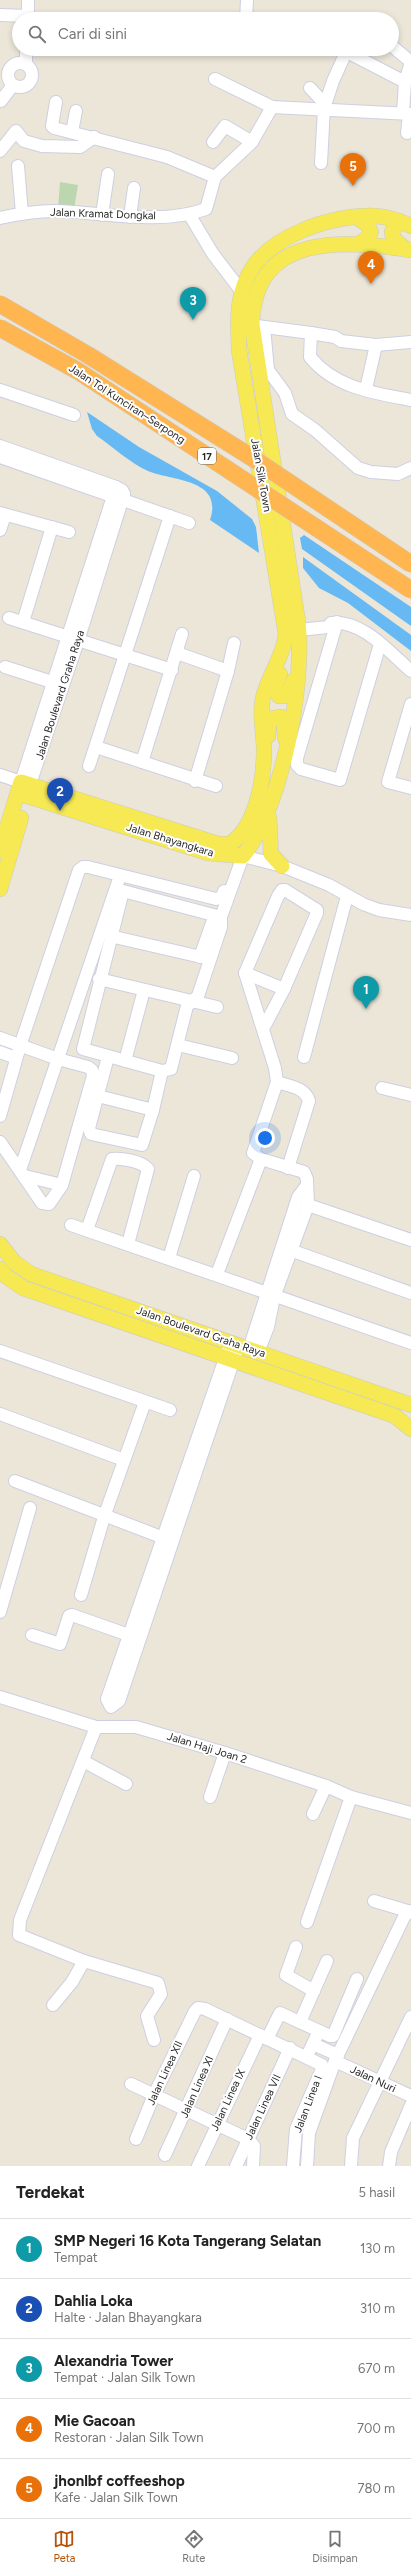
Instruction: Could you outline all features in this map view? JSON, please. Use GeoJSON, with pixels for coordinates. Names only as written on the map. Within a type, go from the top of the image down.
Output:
{"type":"FeatureCollection","features":[{"type":"Feature","properties":{"kind":"highway","name":"Jalan Tol Kunciran–Serpong"},"geometry":{"type":"LineString","coordinates":[[0,304],[31,320],[251,457],[411,564]]}},
{"type":"Feature","properties":{"kind":"highway","name":"Jalan Tol Kunciran–Serpong"},"geometry":{"type":"LineString","coordinates":[[0,328],[78,371],[411,590]]}},
{"type":"Feature","properties":{"kind":"main road","name":"Jalan Silk Town"},"geometry":{"type":"LineString","coordinates":[[230,844],[249,826],[264,772],[264,748],[261,715],[263,698],[282,654],[286,635],[239,350],[237,320],[242,292],[247,277],[255,266],[275,245],[292,234],[317,226],[356,217],[376,216],[405,223]]}},
{"type":"Feature","properties":{"kind":"main road"},"geometry":{"type":"LineString","coordinates":[[356,217],[367,224],[371,232],[368,238],[358,244]]}},
{"type":"Feature","properties":{"kind":"main road"},"geometry":{"type":"LineString","coordinates":[[405,223],[392,232],[393,238],[408,250]]}},
{"type":"Feature","properties":{"kind":"main road","name":"Jalan Silk Town"},"geometry":{"type":"LineString","coordinates":[[243,856],[258,835],[269,812],[286,746],[297,691],[299,664],[299,626],[258,326],[253,308],[257,291],[266,275],[281,258],[312,247],[358,244],[408,250]]}},
{"type":"Feature","properties":{"kind":"main road"},"geometry":{"type":"LineString","coordinates":[[282,654],[282,669],[275,685],[279,696],[287,696],[299,664]]}},
{"type":"Feature","properties":{"kind":"main road"},"geometry":{"type":"LineString","coordinates":[[264,748],[269,732],[268,722],[273,717],[281,717],[284,722],[286,746]]}},
{"type":"Feature","properties":{"kind":"main road","name":"Jalan Bhayangkara"},"geometry":{"type":"LineString","coordinates":[[18,785],[218,844],[230,844]]}},
{"type":"Feature","properties":{"kind":"main road","name":"Jalan Bhayangkara"},"geometry":{"type":"LineString","coordinates":[[18,785],[208,853],[243,856]]}},
{"type":"Feature","properties":{"kind":"main road","name":"Jalan Boulevard Graha Raya"},"geometry":{"type":"LineString","coordinates":[[0,850],[18,785]]}},
{"type":"Feature","properties":{"kind":"main road","name":"Jalan Boulevard Graha Raya"},"geometry":{"type":"LineString","coordinates":[[0,889],[18,785]]}},
{"type":"Feature","properties":{"kind":"main road"},"geometry":{"type":"LineString","coordinates":[[269,812],[271,854],[282,866]]}},
{"type":"Feature","properties":{"kind":"main road","name":"Jalan Boulevard Graha Raya"},"geometry":{"type":"LineString","coordinates":[[0,1244],[14,1262],[31,1274],[411,1405]]}},
{"type":"Feature","properties":{"kind":"main road","name":"Jalan Boulevard Graha Raya"},"geometry":{"type":"LineString","coordinates":[[0,1269],[7,1277],[23,1288],[395,1416],[411,1429]]}},
{"type":"Feature","properties":{"kind":"street"},"geometry":{"type":"LineString","coordinates":[[28,0],[28,12]]}},
{"type":"Feature","properties":{"kind":"street"},"geometry":{"type":"LineString","coordinates":[[246,12],[247,0]]}},
{"type":"Feature","properties":{"kind":"street"},"geometry":{"type":"LineString","coordinates":[[0,15],[12,16]]}},
{"type":"Feature","properties":{"kind":"street"},"geometry":{"type":"LineString","coordinates":[[399,52],[410,61],[405,82],[408,113],[407,133]]}},
{"type":"Feature","properties":{"kind":"street"},"geometry":{"type":"LineString","coordinates":[[26,56],[26,64],[32,72],[30,81],[23,87],[13,85],[8,78],[10,69],[17,63],[26,64]]}},
{"type":"Feature","properties":{"kind":"street"},"geometry":{"type":"LineString","coordinates":[[321,163],[325,106],[333,81],[344,56]]}},
{"type":"Feature","properties":{"kind":"street"},"geometry":{"type":"LineString","coordinates":[[355,56],[405,82]]}},
{"type":"Feature","properties":{"kind":"street"},"geometry":{"type":"LineString","coordinates":[[215,79],[272,107],[325,106],[408,113]]}},
{"type":"Feature","properties":{"kind":"street"},"geometry":{"type":"LineString","coordinates":[[1,101],[13,85]]}},
{"type":"Feature","properties":{"kind":"street"},"geometry":{"type":"LineString","coordinates":[[310,88],[325,106]]}},
{"type":"Feature","properties":{"kind":"street"},"geometry":{"type":"LineString","coordinates":[[56,102],[52,126],[167,157],[215,177],[252,142],[272,107]]}},
{"type":"Feature","properties":{"kind":"street"},"geometry":{"type":"LineString","coordinates":[[72,132],[76,111]]}},
{"type":"Feature","properties":{"kind":"street"},"geometry":{"type":"LineString","coordinates":[[213,142],[222,127],[226,126],[252,142]]}},
{"type":"Feature","properties":{"kind":"street"},"geometry":{"type":"LineString","coordinates":[[3,145],[16,131],[24,141],[42,146],[80,147],[94,137]]}},
{"type":"Feature","properties":{"kind":"street"},"geometry":{"type":"LineString","coordinates":[[18,166],[22,214]]}},
{"type":"Feature","properties":{"kind":"street"},"geometry":{"type":"LineString","coordinates":[[102,215],[108,174]]}},
{"type":"Feature","properties":{"kind":"street","name":"Jalan Kramat Dongkal"},"geometry":{"type":"LineString","coordinates":[[0,218],[54,211],[130,217],[189,214],[206,209],[215,177]]}},
{"type":"Feature","properties":{"kind":"street"},"geometry":{"type":"LineString","coordinates":[[130,217],[134,188]]}},
{"type":"Feature","properties":{"kind":"street"},"geometry":{"type":"LineString","coordinates":[[189,214],[213,254],[242,292]]}},
{"type":"Feature","properties":{"kind":"street"},"geometry":{"type":"LineString","coordinates":[[411,342],[376,345],[341,341],[335,337],[311,332],[258,326],[268,370],[285,393],[292,414],[315,430],[358,468],[371,472],[398,474],[411,468]]}},
{"type":"Feature","properties":{"kind":"street"},"geometry":{"type":"LineString","coordinates":[[311,332],[310,357],[318,366],[343,384],[411,400]]}},
{"type":"Feature","properties":{"kind":"street"},"geometry":{"type":"LineString","coordinates":[[366,389],[376,345]]}},
{"type":"Feature","properties":{"kind":"street"},"geometry":{"type":"LineString","coordinates":[[0,390],[74,415]]}},
{"type":"Feature","properties":{"kind":"street"},"geometry":{"type":"LineString","coordinates":[[0,446],[117,495],[189,523]]}},
{"type":"Feature","properties":{"kind":"street"},"geometry":{"type":"LineString","coordinates":[[0,457],[117,495]]}},
{"type":"Feature","properties":{"kind":"street","name":"Jalan Boulevard Graha Raya"},"geometry":{"type":"LineString","coordinates":[[18,785],[74,639],[117,495]]}},
{"type":"Feature","properties":{"kind":"street"},"geometry":{"type":"LineString","coordinates":[[0,530],[2,514],[70,532]]}},
{"type":"Feature","properties":{"kind":"street"},"geometry":{"type":"LineString","coordinates":[[89,766],[123,655],[170,516]]}},
{"type":"Feature","properties":{"kind":"street"},"geometry":{"type":"LineString","coordinates":[[23,622],[52,527]]}},
{"type":"Feature","properties":{"kind":"street"},"geometry":{"type":"LineString","coordinates":[[9,618],[172,670]]}},
{"type":"Feature","properties":{"kind":"street"},"geometry":{"type":"LineString","coordinates":[[299,626],[326,619],[334,623],[361,629],[411,671]]}},
{"type":"Feature","properties":{"kind":"street"},"geometry":{"type":"LineString","coordinates":[[334,623],[298,758],[297,765],[301,769],[340,780],[380,644]]}},
{"type":"Feature","properties":{"kind":"street"},"geometry":{"type":"LineString","coordinates":[[142,762],[182,634]]}},
{"type":"Feature","properties":{"kind":"street","name":"Jalan Boulevard Graha Raya"},"geometry":{"type":"LineString","coordinates":[[18,785],[52,682],[74,639]]}},
{"type":"Feature","properties":{"kind":"street"},"geometry":{"type":"LineString","coordinates":[[195,781],[228,671],[234,643]]}},
{"type":"Feature","properties":{"kind":"street"},"geometry":{"type":"LineString","coordinates":[[177,652],[228,671]]}},
{"type":"Feature","properties":{"kind":"street"},"geometry":{"type":"LineString","coordinates":[[5,667],[52,682]]}},
{"type":"Feature","properties":{"kind":"street"},"geometry":{"type":"LineString","coordinates":[[411,704],[388,782],[411,788]]}},
{"type":"Feature","properties":{"kind":"street"},"geometry":{"type":"LineString","coordinates":[[96,747],[195,781],[216,786]]}},
{"type":"Feature","properties":{"kind":"street"},"geometry":{"type":"LineString","coordinates":[[220,917],[123,891],[99,979],[83,1049],[162,1071],[171,1069],[188,1006],[194,1002],[198,996],[205,958],[212,937],[212,923],[220,917],[243,856]]}},
{"type":"Feature","properties":{"kind":"street","name":"Jalan Bhayangkara"},"geometry":{"type":"LineString","coordinates":[[243,856],[282,866],[329,885],[347,896],[379,910],[411,915]]}},
{"type":"Feature","properties":{"kind":"street"},"geometry":{"type":"LineString","coordinates":[[0,1116],[16,1058],[79,870],[86,867],[216,899],[222,897],[224,891]]}},
{"type":"Feature","properties":{"kind":"street"},"geometry":{"type":"LineString","coordinates":[[23,1173],[58,1059],[120,876]]}},
{"type":"Feature","properties":{"kind":"street"},"geometry":{"type":"LineString","coordinates":[[134,1637],[119,1701],[111,1707],[107,1699],[134,1637],[230,1360],[244,1347],[270,1295],[308,1205],[306,1185],[307,1179],[304,1172],[261,1159],[253,1153],[276,1082],[275,1068],[245,973],[278,896],[282,890],[285,890],[317,910],[284,989],[263,1029]]}},
{"type":"Feature","properties":{"kind":"street"},"geometry":{"type":"LineString","coordinates":[[304,1057],[347,896]]}},
{"type":"Feature","properties":{"kind":"street"},"geometry":{"type":"LineString","coordinates":[[110,936],[205,958]]}},
{"type":"Feature","properties":{"kind":"street"},"geometry":{"type":"LineString","coordinates":[[245,973],[284,989]]}},
{"type":"Feature","properties":{"kind":"street"},"geometry":{"type":"LineString","coordinates":[[99,979],[217,1007]]}},
{"type":"Feature","properties":{"kind":"street"},"geometry":{"type":"LineString","coordinates":[[125,1061],[144,990]]}},
{"type":"Feature","properties":{"kind":"street"},"geometry":{"type":"LineString","coordinates":[[0,1038],[58,1059],[88,1067],[92,1070],[93,1076],[62,1185],[46,1205],[0,1142]]}},
{"type":"Feature","properties":{"kind":"street"},"geometry":{"type":"LineString","coordinates":[[178,1045],[232,1058]]}},
{"type":"Feature","properties":{"kind":"street"},"geometry":{"type":"LineString","coordinates":[[0,1052],[16,1058]]}},
{"type":"Feature","properties":{"kind":"street"},"geometry":{"type":"LineString","coordinates":[[108,1057],[89,1128],[91,1134],[142,1145],[153,1110],[162,1071]]}},
{"type":"Feature","properties":{"kind":"street"},"geometry":{"type":"LineString","coordinates":[[276,1082],[301,1090],[307,1094],[309,1100],[288,1168]]}},
{"type":"Feature","properties":{"kind":"street"},"geometry":{"type":"LineString","coordinates":[[382,1088],[411,1095]]}},
{"type":"Feature","properties":{"kind":"street"},"geometry":{"type":"LineString","coordinates":[[98,1096],[153,1110]]}},
{"type":"Feature","properties":{"kind":"street"},"geometry":{"type":"LineString","coordinates":[[87,1230],[112,1159],[119,1158],[145,1165],[148,1169],[128,1244]]}},
{"type":"Feature","properties":{"kind":"street"},"geometry":{"type":"LineString","coordinates":[[217,1274],[261,1159]]}},
{"type":"Feature","properties":{"kind":"street"},"geometry":{"type":"LineString","coordinates":[[23,1173],[62,1185]]}},
{"type":"Feature","properties":{"kind":"street"},"geometry":{"type":"LineString","coordinates":[[169,1258],[194,1176]]}},
{"type":"Feature","properties":{"kind":"street"},"geometry":{"type":"LineString","coordinates":[[270,1295],[298,1197],[306,1185]]}},
{"type":"Feature","properties":{"kind":"street"},"geometry":{"type":"LineString","coordinates":[[308,1205],[411,1240]]}},
{"type":"Feature","properties":{"kind":"street"},"geometry":{"type":"LineString","coordinates":[[71,1225],[217,1274],[270,1295],[411,1343]]}},
{"type":"Feature","properties":{"kind":"street"},"geometry":{"type":"LineString","coordinates":[[290,1250],[411,1293]]}},
{"type":"Feature","properties":{"kind":"street"},"geometry":{"type":"LineString","coordinates":[[0,1351],[170,1410]]}},
{"type":"Feature","properties":{"kind":"street"},"geometry":{"type":"LineString","coordinates":[[81,1595],[104,1516],[145,1402]]}},
{"type":"Feature","properties":{"kind":"street"},"geometry":{"type":"LineString","coordinates":[[0,1414],[124,1460]]}},
{"type":"Feature","properties":{"kind":"street"},"geometry":{"type":"LineString","coordinates":[[15,1481],[168,1540]]}},
{"type":"Feature","properties":{"kind":"street"},"geometry":{"type":"LineString","coordinates":[[0,1612],[5,1574],[30,1508]]}},
{"type":"Feature","properties":{"kind":"street"},"geometry":{"type":"LineString","coordinates":[[32,1635],[60,1644],[69,1616],[72,1615],[134,1637]]}},
{"type":"Feature","properties":{"kind":"street","name":"Jalan Haji Joan 2"},"geometry":{"type":"LineString","coordinates":[[0,1697],[96,1727],[136,1727],[225,1753],[326,1786],[351,1797],[411,1813]]}},
{"type":"Feature","properties":{"kind":"street"},"geometry":{"type":"LineString","coordinates":[[96,1727],[20,1920],[19,1935],[84,1961],[158,1983],[161,1994],[147,2016],[154,2040]]}},
{"type":"Feature","properties":{"kind":"street"},"geometry":{"type":"LineString","coordinates":[[210,1797],[225,1753]]}},
{"type":"Feature","properties":{"kind":"street"},"geometry":{"type":"LineString","coordinates":[[83,1761],[126,1784]]}},
{"type":"Feature","properties":{"kind":"street"},"geometry":{"type":"LineString","coordinates":[[313,1814],[326,1786]]}},
{"type":"Feature","properties":{"kind":"street"},"geometry":{"type":"LineString","coordinates":[[307,1922],[351,1797]]}},
{"type":"Feature","properties":{"kind":"street"},"geometry":{"type":"LineString","coordinates":[[307,2166],[310,2133],[336,2058],[410,1912],[402,1907],[374,1901]]}},
{"type":"Feature","properties":{"kind":"street"},"geometry":{"type":"LineString","coordinates":[[296,1947],[286,1975],[314,1991]]}},
{"type":"Feature","properties":{"kind":"street"},"geometry":{"type":"LineString","coordinates":[[53,2006],[72,1982],[84,1961]]}},
{"type":"Feature","properties":{"kind":"street"},"geometry":{"type":"LineString","coordinates":[[328,1961],[300,2022],[332,2036],[357,1978]]}},
{"type":"Feature","properties":{"kind":"street","name":"Jalan Linea XII"},"geometry":{"type":"LineString","coordinates":[[136,2140],[154,2095],[195,2011],[198,2008],[228,2019]]}},
{"type":"Feature","properties":{"kind":"street","name":"Jalan Linea IX"},"geometry":{"type":"LineString","coordinates":[[198,2166],[217,2124],[263,2037],[278,2013],[300,2022]]}},
{"type":"Feature","properties":{"kind":"street"},"geometry":{"type":"LineString","coordinates":[[351,2166],[353,2138],[411,2017]]}},
{"type":"Feature","properties":{"kind":"street"},"geometry":{"type":"LineString","coordinates":[[228,2019],[263,2037],[307,2056],[319,2031]]}},
{"type":"Feature","properties":{"kind":"street","name":"Jalan Linea XI"},"geometry":{"type":"LineString","coordinates":[[165,2156],[228,2019]]}},
{"type":"Feature","properties":{"kind":"street","name":"Jalan Nuri"},"geometry":{"type":"LineString","coordinates":[[313,2044],[380,2082],[411,2096]]}},
{"type":"Feature","properties":{"kind":"street","name":"Jalan Linea VII"},"geometry":{"type":"LineString","coordinates":[[236,2166],[290,2048]]}},
{"type":"Feature","properties":{"kind":"street","name":"Jalan Linea I"},"geometry":{"type":"LineString","coordinates":[[293,2166],[296,2129],[322,2067],[307,2056]]}},
{"type":"Feature","properties":{"kind":"street"},"geometry":{"type":"LineString","coordinates":[[131,2084],[248,2139],[254,2146],[254,2166]]}},
{"type":"Feature","properties":{"kind":"street"},"geometry":{"type":"LineString","coordinates":[[389,2166],[391,2152],[411,2105]]}},
{"type":"Feature","properties":{"kind":"green space"},"geometry":{"type":"Polygon","coordinates":[[[60,182],[78,185],[74,209],[58,208],[60,182]]]}},
{"type":"Feature","properties":{"kind":"water"},"geometry":{"type":"Polygon","coordinates":[[[87,412],[139,447],[217,491],[252,519],[256,527],[259,553],[210,520],[212,506],[209,496],[203,489],[181,480],[148,471],[135,464],[97,436],[92,429],[87,412]]]}},
{"type":"Feature","properties":{"kind":"water"},"geometry":{"type":"Polygon","coordinates":[[[304,535],[411,607],[411,626],[302,549],[300,538],[304,535]]]}},
{"type":"Feature","properties":{"kind":"water"},"geometry":{"type":"Polygon","coordinates":[[[303,557],[411,635],[411,651],[348,603],[319,588],[303,568],[303,557]]]}},
{"type":"Feature","properties":{"kind":"place","name":"jhonlbf coffeeshop"},"geometry":{"type":"Point","coordinates":[353,186]}},
{"type":"Feature","properties":{"kind":"place","name":"Mie Gacoan"},"geometry":{"type":"Point","coordinates":[371,284]}},
{"type":"Feature","properties":{"kind":"place","name":"Alexandria Tower"},"geometry":{"type":"Point","coordinates":[193,320]}},
{"type":"Feature","properties":{"kind":"place","name":"Dahlia Loka"},"geometry":{"type":"Point","coordinates":[60,811]}},
{"type":"Feature","properties":{"kind":"place","name":"SMP Negeri 16 Kota Tangerang Selatan"},"geometry":{"type":"Point","coordinates":[366,1009]}}]}
